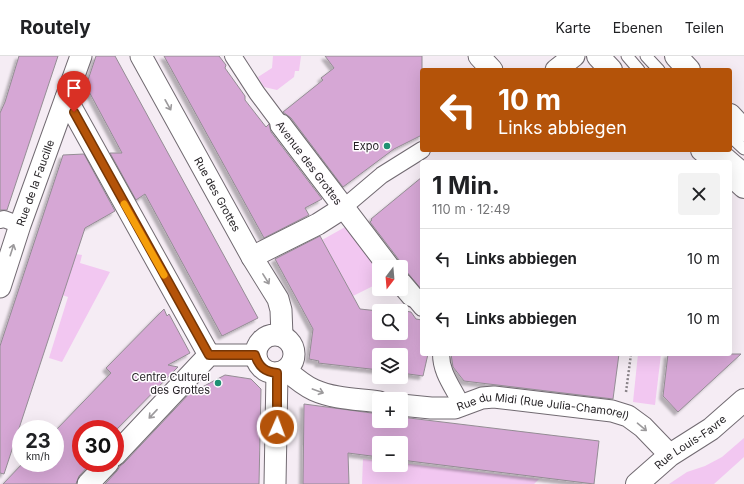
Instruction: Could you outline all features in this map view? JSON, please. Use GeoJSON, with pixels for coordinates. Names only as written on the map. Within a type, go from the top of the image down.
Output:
{"type":"FeatureCollection","features":[{"type":"Feature","properties":{"kind":"street","name":"Rue de la Faucille"},"geometry":{"type":"LineString","coordinates":[[0,287],[20,225],[81,56]]}},
{"type":"Feature","properties":{"kind":"street","name":"Rue des Grottes"},"geometry":{"type":"LineString","coordinates":[[141,56],[252,258],[278,298],[281,310],[282,336]]}},
{"type":"Feature","properties":{"kind":"street","name":"Avenue des Grottes"},"geometry":{"type":"LineString","coordinates":[[233,56],[280,125],[384,260]]}},
{"type":"Feature","properties":{"kind":"street"},"geometry":{"type":"LineString","coordinates":[[479,56],[490,68]]}},
{"type":"Feature","properties":{"kind":"street"},"geometry":{"type":"LineString","coordinates":[[559,68],[574,56]]}},
{"type":"Feature","properties":{"kind":"street"},"geometry":{"type":"LineString","coordinates":[[598,56],[609,68]]}},
{"type":"Feature","properties":{"kind":"street"},"geometry":{"type":"LineString","coordinates":[[676,56],[687,68]]}},
{"type":"Feature","properties":{"kind":"street"},"geometry":{"type":"LineString","coordinates":[[66,98],[209,355]]}},
{"type":"Feature","properties":{"kind":"street"},"geometry":{"type":"LineString","coordinates":[[252,258],[318,224],[343,208],[382,175],[420,151]]}},
{"type":"Feature","properties":{"kind":"street"},"geometry":{"type":"LineString","coordinates":[[704,152],[714,160]]}},
{"type":"Feature","properties":{"kind":"street"},"geometry":{"type":"LineString","coordinates":[[732,176],[744,187]]}},
{"type":"Feature","properties":{"kind":"street"},"geometry":{"type":"LineString","coordinates":[[0,220],[4,219],[20,225]]}},
{"type":"Feature","properties":{"kind":"street"},"geometry":{"type":"LineString","coordinates":[[275,484],[282,372],[293,362],[294,352],[290,342],[282,336],[274,335],[260,341],[255,355],[262,369],[269,373],[282,372],[314,390],[328,395],[372,401]]}},
{"type":"Feature","properties":{"kind":"street"},"geometry":{"type":"LineString","coordinates":[[124,445],[209,355],[255,355]]}},
{"type":"Feature","properties":{"kind":"street"},"geometry":{"type":"LineString","coordinates":[[441,356],[444,375],[462,406]]}},
{"type":"Feature","properties":{"kind":"street","name":"Rue du Midi (Rue Julia-Chamorel)"},"geometry":{"type":"LineString","coordinates":[[408,405],[431,408],[455,408],[482,398],[494,397],[612,411],[628,416],[643,427],[670,455]]}},
{"type":"Feature","properties":{"kind":"street","name":"Rue Louis-Favre"},"geometry":{"type":"LineString","coordinates":[[637,484],[670,455],[711,429],[744,400]]}},
{"type":"Feature","properties":{"kind":"street"},"geometry":{"type":"LineString","coordinates":[[88,484],[99,472]]}},
{"type":"Feature","properties":{"kind":"lane"},"geometry":{"type":"LineString","coordinates":[[627,56],[638,68]]}},
{"type":"Feature","properties":{"kind":"lane"},"geometry":{"type":"LineString","coordinates":[[646,56],[657,68]]}},
{"type":"Feature","properties":{"kind":"lane"},"geometry":{"type":"LineString","coordinates":[[726,152],[744,168]]}},
{"type":"Feature","properties":{"kind":"path"},"geometry":{"type":"LineString","coordinates":[[626,397],[631,356]]}},
{"type":"Feature","properties":{"kind":"shaded area"},"geometry":{"type":"Polygon","coordinates":[[[273,56],[301,56],[299,71],[295,71],[294,77],[277,90],[264,87],[258,77],[272,68],[273,56]]]}},
{"type":"Feature","properties":{"kind":"shaded area"},"geometry":{"type":"Polygon","coordinates":[[[347,226],[372,260],[372,286],[353,296],[322,240],[347,226]]]}},
{"type":"Feature","properties":{"kind":"shaded area"},"geometry":{"type":"Polygon","coordinates":[[[76,254],[82,255],[80,263],[110,272],[62,362],[49,358],[68,297],[62,295],[76,254]]]}},
{"type":"Feature","properties":{"kind":"shaded area"},"geometry":{"type":"Polygon","coordinates":[[[638,356],[661,356],[655,405],[633,402],[638,356]]]}},
{"type":"Feature","properties":{"kind":"shaded area"},"geometry":{"type":"Polygon","coordinates":[[[744,438],[744,457],[714,484],[669,484],[687,472],[705,466],[722,457],[744,438]]]}},
{"type":"Feature","properties":{"kind":"shaded area"},"geometry":{"type":"Polygon","coordinates":[[[363,459],[372,460],[372,472],[408,472],[408,464],[539,479],[534,484],[362,484],[363,459]]]}},
{"type":"Feature","properties":{"kind":"building"},"geometry":{"type":"Polygon","coordinates":[[[19,56],[58,56],[7,210],[0,210],[0,113],[5,102],[19,56]]]}},
{"type":"Feature","properties":{"kind":"building"},"geometry":{"type":"Polygon","coordinates":[[[96,56],[115,56],[258,318],[222,336],[145,194],[136,200],[110,153],[122,153],[86,86],[96,56]]]}},
{"type":"Feature","properties":{"kind":"building"},"geometry":{"type":"Polygon","coordinates":[[[164,56],[219,56],[226,65],[225,68],[245,96],[245,100],[266,127],[269,124],[271,132],[322,199],[305,208],[309,215],[264,238],[164,56]]]}},
{"type":"Feature","properties":{"kind":"building"},"geometry":{"type":"Polygon","coordinates":[[[325,56],[422,56],[422,68],[420,68],[420,136],[394,149],[343,187],[291,118],[283,112],[323,80],[321,78],[334,68],[325,56]]]}},
{"type":"Feature","properties":{"kind":"building"},"geometry":{"type":"Polygon","coordinates":[[[84,154],[115,211],[85,228],[22,420],[12,420],[12,450],[4,474],[0,473],[0,346],[63,155],[84,154]]]}},
{"type":"Feature","properties":{"kind":"building"},"geometry":{"type":"Polygon","coordinates":[[[420,179],[420,288],[408,273],[408,260],[399,260],[370,222],[372,220],[371,219],[420,179]]]}},
{"type":"Feature","properties":{"kind":"building"},"geometry":{"type":"Polygon","coordinates":[[[320,236],[360,309],[372,310],[372,340],[408,340],[408,312],[411,312],[416,319],[420,320],[420,356],[428,356],[423,376],[408,374],[408,348],[372,348],[372,369],[318,363],[319,361],[309,359],[313,329],[275,259],[320,236]]]}},
{"type":"Feature","properties":{"kind":"building"},"geometry":{"type":"Polygon","coordinates":[[[164,309],[167,316],[169,314],[190,353],[168,365],[178,367],[124,422],[124,420],[72,420],[72,472],[83,472],[79,476],[76,484],[3,484],[14,472],[64,472],[64,422],[111,373],[106,368],[164,309]]]}},
{"type":"Feature","properties":{"kind":"building"},"geometry":{"type":"Polygon","coordinates":[[[732,354],[741,354],[678,412],[663,396],[668,356],[732,356],[732,354]]]}},
{"type":"Feature","properties":{"kind":"building"},"geometry":{"type":"Polygon","coordinates":[[[451,356],[619,356],[613,399],[464,381],[453,367],[451,356]]]}},
{"type":"Feature","properties":{"kind":"building"},"geometry":{"type":"Polygon","coordinates":[[[225,375],[251,379],[261,389],[259,484],[105,484],[116,472],[124,472],[124,463],[189,394],[225,375]]]}},
{"type":"Feature","properties":{"kind":"building"},"geometry":{"type":"Polygon","coordinates":[[[304,404],[372,413],[372,428],[408,428],[408,418],[599,441],[594,484],[408,461],[408,436],[372,436],[372,456],[348,453],[349,484],[303,484],[304,404]]]}},
{"type":"Feature","properties":{"kind":"slow traffic"},"geometry":{"type":"LineString","coordinates":[[124,204],[164,275]]}},
{"type":"Feature","properties":{"kind":"place","name":"Expo"},"geometry":{"type":"Point","coordinates":[387,146]}},
{"type":"Feature","properties":{"kind":"place","name":"Centre Culturel des Grottes"},"geometry":{"type":"Point","coordinates":[218,383]}},
{"type":"Feature","properties":{"kind":"route"},"geometry":{"type":"LineString","coordinates":[[74,112],[209,355],[255,355],[262,369],[269,373],[277,373],[277,427]]}}]}
